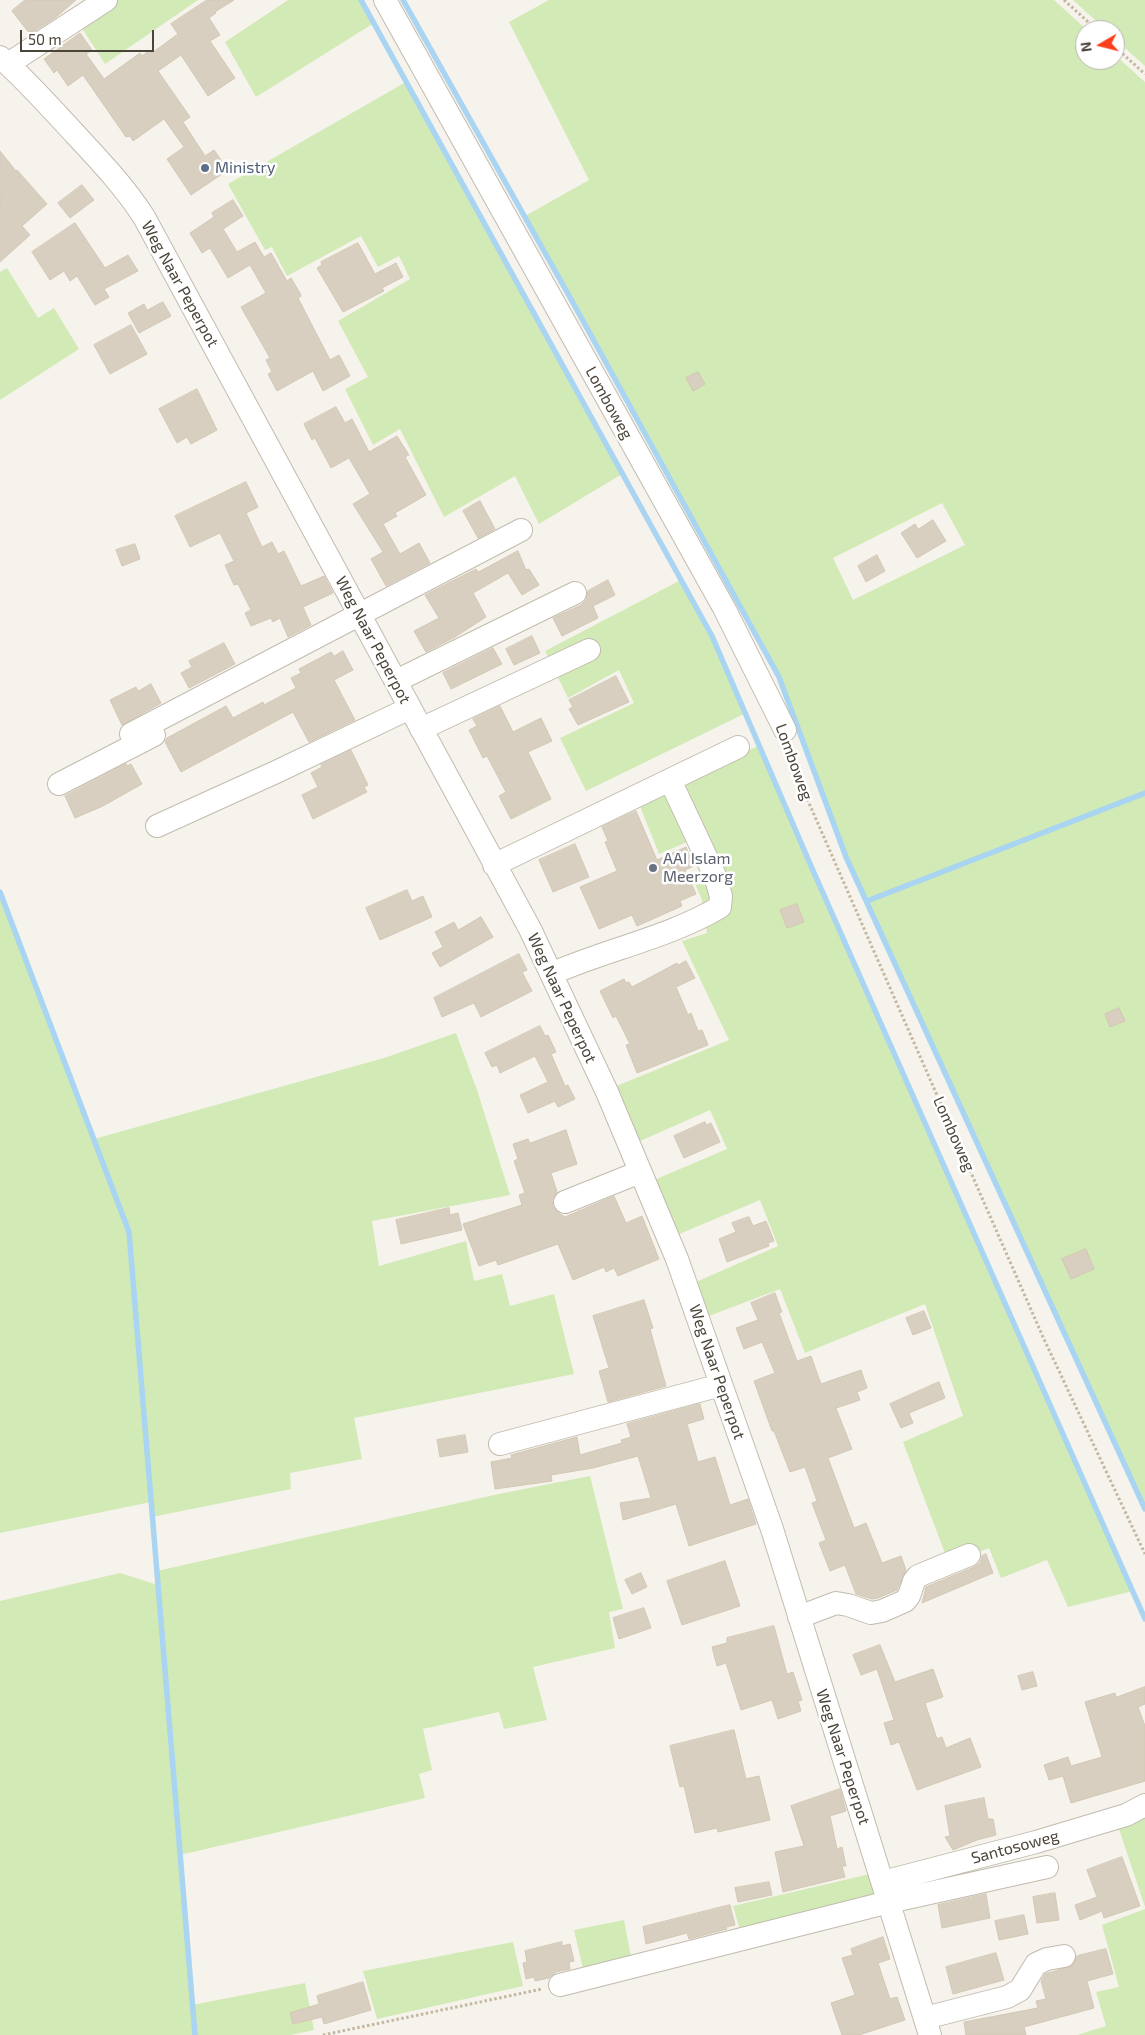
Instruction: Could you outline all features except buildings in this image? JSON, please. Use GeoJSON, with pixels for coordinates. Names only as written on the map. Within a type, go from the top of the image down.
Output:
{"type":"FeatureCollection","features":[{"type":"Feature","properties":{"kind":"street"},"geometry":{"type":"LineString","coordinates":[[4,61],[106,0]]}},
{"type":"Feature","properties":{"kind":"street","name":"Lomboweg"},"geometry":{"type":"LineString","coordinates":[[384,0],[724,608],[784,730]]}},
{"type":"Feature","properties":{"kind":"street","name":"Weg Naar Peperpot"},"geometry":{"type":"LineString","coordinates":[[4,61],[23,78],[132,198],[530,929],[607,1092],[677,1259],[772,1529],[927,2027]]}},
{"type":"Feature","properties":{"kind":"street"},"geometry":{"type":"LineString","coordinates":[[59,784],[363,620],[521,530]]}},
{"type":"Feature","properties":{"kind":"street"},"geometry":{"type":"LineString","coordinates":[[396,682],[574,593]]}},
{"type":"Feature","properties":{"kind":"street"},"geometry":{"type":"LineString","coordinates":[[131,734],[363,620]]}},
{"type":"Feature","properties":{"kind":"street"},"geometry":{"type":"LineString","coordinates":[[421,729],[589,650]]}},
{"type":"Feature","properties":{"kind":"street"},"geometry":{"type":"LineString","coordinates":[[157,826],[410,708]]}},
{"type":"Feature","properties":{"kind":"street"},"geometry":{"type":"LineString","coordinates":[[494,864],[738,746]]}},
{"type":"Feature","properties":{"kind":"street"},"geometry":{"type":"LineString","coordinates":[[551,974],[578,962],[689,923],[720,907],[721,896],[714,876],[670,780]]}},
{"type":"Feature","properties":{"kind":"street"},"geometry":{"type":"LineString","coordinates":[[565,1202],[640,1172]]}},
{"type":"Feature","properties":{"kind":"street"},"geometry":{"type":"LineString","coordinates":[[500,1444],[721,1385]]}},
{"type":"Feature","properties":{"kind":"street"},"geometry":{"type":"LineString","coordinates":[[799,1617],[836,1603],[871,1613],[882,1611],[905,1601],[918,1576],[969,1554]]}},
{"type":"Feature","properties":{"kind":"street","name":"Santosoweg"},"geometry":{"type":"LineString","coordinates":[[886,1892],[1036,1842],[1126,1815],[1145,1805]]}},
{"type":"Feature","properties":{"kind":"street"},"geometry":{"type":"LineString","coordinates":[[560,1985],[886,1892],[1047,1866]]}},
{"type":"Feature","properties":{"kind":"street"},"geometry":{"type":"LineString","coordinates":[[927,2027],[1020,1990],[1036,1964],[1047,1959],[1064,1956]]}},
{"type":"Feature","properties":{"kind":"path"},"geometry":{"type":"LineString","coordinates":[[1064,0],[1086,20]]}},
{"type":"Feature","properties":{"kind":"path"},"geometry":{"type":"LineString","coordinates":[[1125,55],[1145,74]]}},
{"type":"Feature","properties":{"kind":"path","name":"Lomboweg"},"geometry":{"type":"LineString","coordinates":[[784,730],[805,794],[859,919],[1043,1337],[1145,1554]]}},
{"type":"Feature","properties":{"kind":"path"},"geometry":{"type":"LineString","coordinates":[[323,2035],[560,1985]]}},
{"type":"Feature","properties":{"kind":"green space"},"geometry":{"type":"Polygon","coordinates":[[[113,0],[198,0],[105,64],[78,22],[113,0]]]}},
{"type":"Feature","properties":{"kind":"green space"},"geometry":{"type":"Polygon","coordinates":[[[288,0],[361,0],[374,23],[256,97],[225,42],[288,0]]]}},
{"type":"Feature","properties":{"kind":"green space"},"geometry":{"type":"Polygon","coordinates":[[[549,0],[1054,0],[1076,20],[1075,70],[1125,70],[1125,64],[1145,82],[1145,1509],[846,857],[779,677],[525,216],[589,180],[509,22],[549,0]],[[942,503],[833,558],[853,600],[965,545],[942,503]]]}},
{"type":"Feature","properties":{"kind":"green space"},"geometry":{"type":"Polygon","coordinates":[[[1073,0],[1145,0],[1145,66],[1125,48],[1125,20],[1095,20],[1073,0]]]}},
{"type":"Feature","properties":{"kind":"green space"},"geometry":{"type":"Polygon","coordinates":[[[406,82],[622,474],[539,524],[515,476],[444,517],[400,429],[373,445],[345,389],[368,377],[338,321],[410,279],[399,256],[378,267],[361,236],[287,276],[272,247],[265,250],[228,184],[406,82]]]}},
{"type":"Feature","properties":{"kind":"green space"},"geometry":{"type":"Polygon","coordinates":[[[7,268],[38,318],[54,308],[79,349],[0,400],[0,272],[7,268]]]}},
{"type":"Feature","properties":{"kind":"green space"},"geometry":{"type":"Polygon","coordinates":[[[681,580],[712,636],[746,713],[586,791],[560,738],[634,703],[619,670],[568,698],[545,651],[681,580]]]}},
{"type":"Feature","properties":{"kind":"green space"},"geometry":{"type":"Polygon","coordinates":[[[760,745],[811,866],[1133,1591],[1068,1607],[1047,1560],[1001,1578],[989,1548],[949,1564],[903,1442],[963,1416],[925,1304],[805,1353],[780,1289],[709,1316],[696,1282],[778,1246],[760,1200],[677,1235],[654,1180],[727,1149],[710,1110],[638,1142],[614,1087],[729,1040],[682,941],[707,933],[702,900],[693,879],[701,876],[687,842],[659,854],[638,801],[760,745]]]}},
{"type":"Feature","properties":{"kind":"green space"},"geometry":{"type":"Polygon","coordinates":[[[0,892],[94,1139],[384,1058],[456,1033],[477,1090],[510,1195],[372,1221],[379,1266],[466,1241],[474,1281],[502,1274],[510,1306],[554,1294],[574,1374],[354,1418],[362,1459],[290,1473],[291,1489],[152,1517],[151,1502],[0,1533],[0,892]]]}},
{"type":"Feature","properties":{"kind":"green space"},"geometry":{"type":"Polygon","coordinates":[[[590,1476],[623,1609],[609,1612],[615,1648],[533,1667],[547,1720],[504,1729],[499,1712],[423,1729],[432,1770],[419,1774],[425,1798],[180,1855],[192,2005],[305,1983],[314,2030],[291,2035],[0,2035],[0,1601],[120,1573],[158,1585],[157,1571],[494,1495],[590,1476]]]}},
{"type":"Feature","properties":{"kind":"green space"},"geometry":{"type":"Polygon","coordinates":[[[1145,1812],[1145,1907],[1118,1826],[1145,1812]]]}},
{"type":"Feature","properties":{"kind":"green space"},"geometry":{"type":"Polygon","coordinates":[[[870,1874],[879,1902],[742,1937],[733,1906],[870,1874]]]}},
{"type":"Feature","properties":{"kind":"green space"},"geometry":{"type":"Polygon","coordinates":[[[1145,1909],[1145,2035],[1077,2035],[1106,2026],[1096,1992],[1119,1987],[1102,1925],[1145,1909]]]}},
{"type":"Feature","properties":{"kind":"green space"},"geometry":{"type":"Polygon","coordinates":[[[624,1920],[632,1962],[584,1973],[574,1930],[624,1920]]]}},
{"type":"Feature","properties":{"kind":"green space"},"geometry":{"type":"Polygon","coordinates":[[[513,1942],[523,1986],[377,2019],[363,1971],[513,1942]]]}},
{"type":"Feature","properties":{"kind":"waterway"},"geometry":{"type":"LineString","coordinates":[[361,0],[712,636],[811,866],[1145,1619]]}},
{"type":"Feature","properties":{"kind":"waterway"},"geometry":{"type":"LineString","coordinates":[[403,0],[572,301],[779,677],[846,857],[1145,1509]]}},
{"type":"Feature","properties":{"kind":"waterway"},"geometry":{"type":"LineString","coordinates":[[867,901],[1145,793]]}},
{"type":"Feature","properties":{"kind":"waterway"},"geometry":{"type":"LineString","coordinates":[[0,892],[129,1232],[195,2035]]}},
{"type":"Feature","properties":{"kind":"place","name":"Ministry"},"geometry":{"type":"Point","coordinates":[205,168]}},
{"type":"Feature","properties":{"kind":"place","name":"AAI Islam Meerzorg"},"geometry":{"type":"Point","coordinates":[653,868]}}]}
